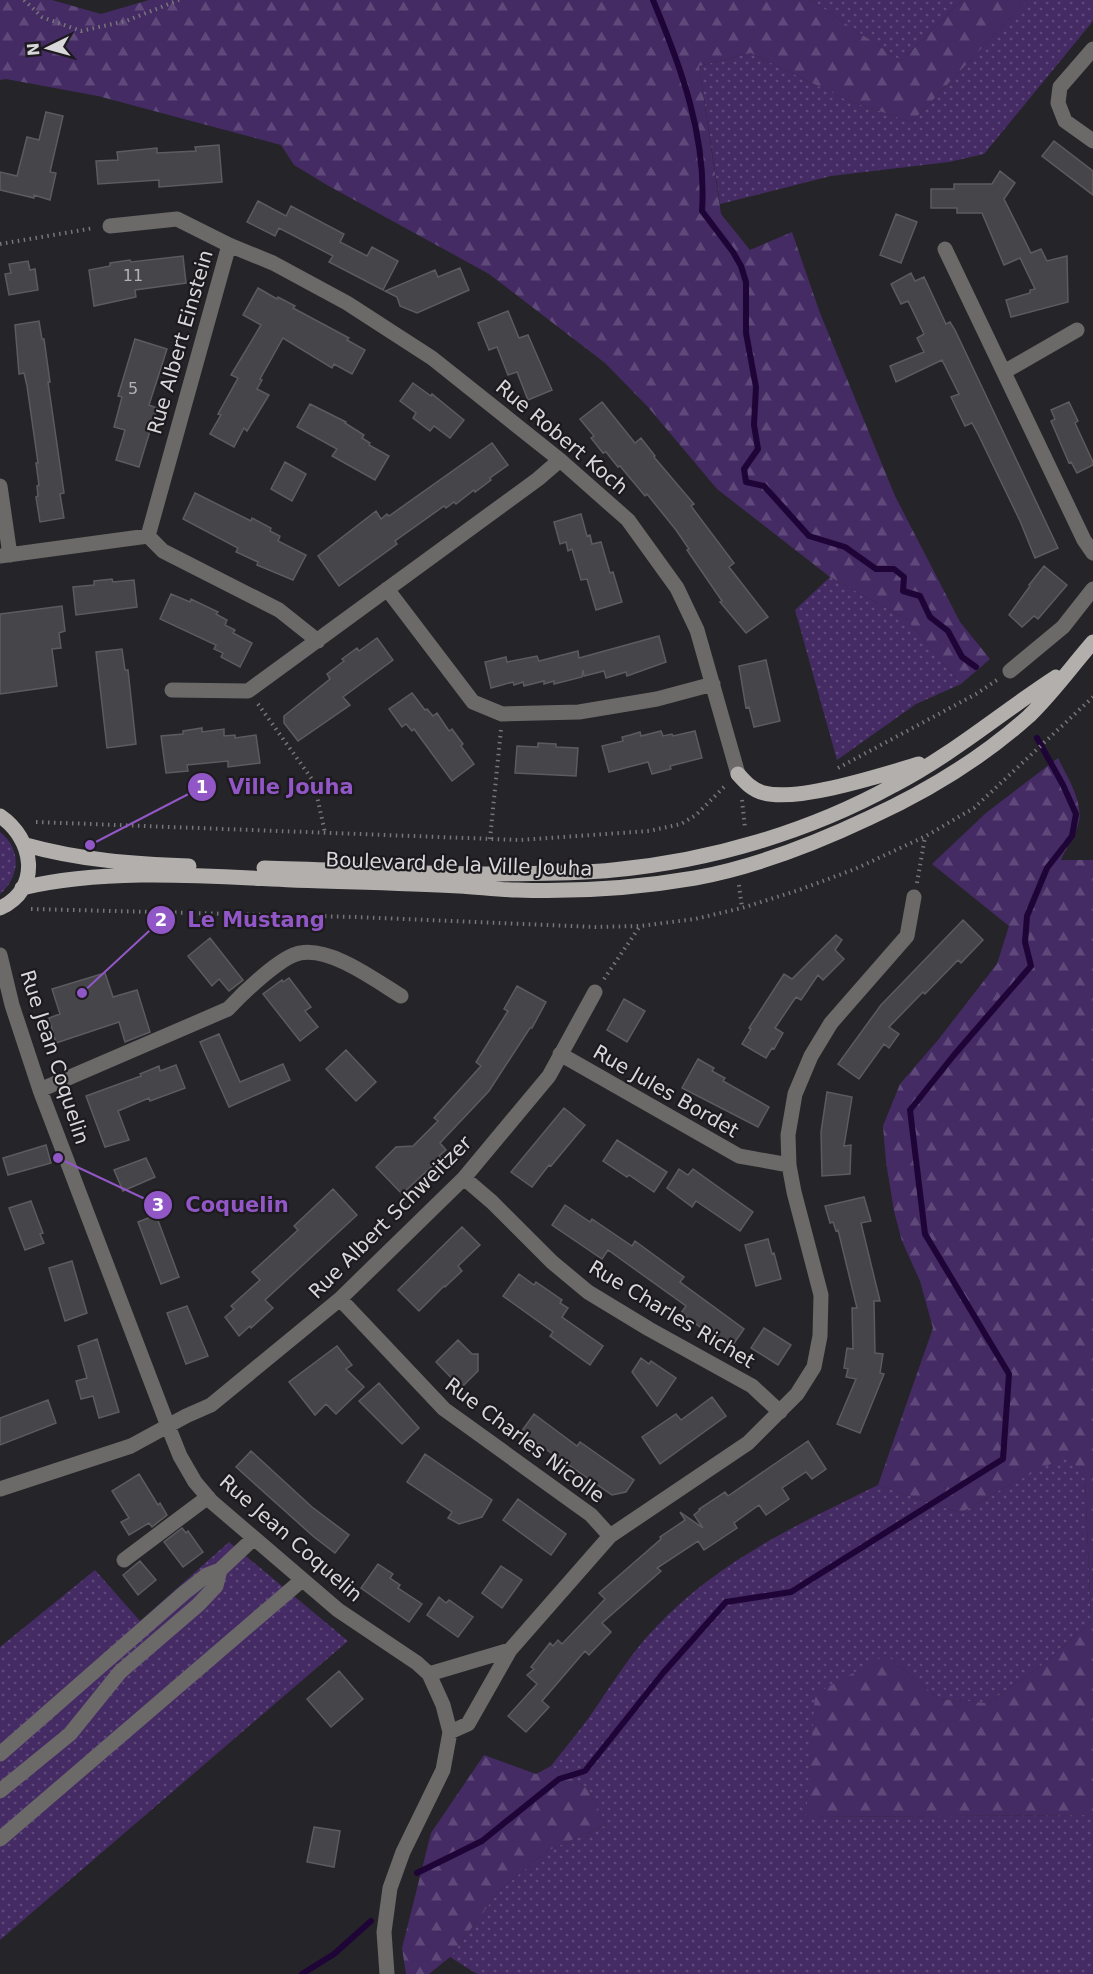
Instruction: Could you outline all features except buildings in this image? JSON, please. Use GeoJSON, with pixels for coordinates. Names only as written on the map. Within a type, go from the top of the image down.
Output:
{"type":"FeatureCollection","features":[{"type":"Feature","properties":{"kind":"main road"},"geometry":{"type":"LineString","coordinates":[[1072,666],[1093,642]]}},
{"type":"Feature","properties":{"kind":"main road","name":"Boulevard de la Ville Jouha"},"geometry":{"type":"LineString","coordinates":[[26,845],[47,851],[120,863],[461,874],[612,870],[700,856],[791,831],[884,790],[942,758],[1017,702],[1072,666]]}},
{"type":"Feature","properties":{"kind":"main road","name":"Boulevard de la Ville Jouha"},"geometry":{"type":"LineString","coordinates":[[22,888],[45,883],[121,877],[187,876],[517,890],[578,890],[696,878],[791,851],[901,803],[951,774],[1018,725],[1032,713],[1072,666]]}},
{"type":"Feature","properties":{"kind":"main road"},"geometry":{"type":"LineString","coordinates":[[738,774],[748,785],[764,793],[799,794],[873,778],[942,758]]}},
{"type":"Feature","properties":{"kind":"main road"},"geometry":{"type":"LineString","coordinates":[[0,816],[16,829],[26,845],[29,860],[22,888],[15,898],[0,908]]}},
{"type":"Feature","properties":{"kind":"street"},"geometry":{"type":"LineString","coordinates":[[1093,49],[1060,87],[1058,103],[1065,121],[1093,141]]}},
{"type":"Feature","properties":{"kind":"street","name":"Rue Albert Einstein"},"geometry":{"type":"LineString","coordinates":[[110,226],[177,219],[229,245],[148,536]]}},
{"type":"Feature","properties":{"kind":"street","name":"Rue Robert Koch"},"geometry":{"type":"LineString","coordinates":[[229,245],[273,263],[347,303],[432,358],[560,460],[628,520],[677,588],[697,630],[738,774]]}},
{"type":"Feature","properties":{"kind":"street"},"geometry":{"type":"LineString","coordinates":[[945,249],[1084,540],[1093,553]]}},
{"type":"Feature","properties":{"kind":"street"},"geometry":{"type":"LineString","coordinates":[[1004,372],[1077,330]]}},
{"type":"Feature","properties":{"kind":"street"},"geometry":{"type":"LineString","coordinates":[[172,690],[248,691],[538,479],[560,460]]}},
{"type":"Feature","properties":{"kind":"street"},"geometry":{"type":"LineString","coordinates":[[0,486],[5,555],[148,536],[163,551],[279,610],[318,640]]}},
{"type":"Feature","properties":{"kind":"street"},"geometry":{"type":"LineString","coordinates":[[387,589],[473,702],[502,714],[579,712],[657,699],[713,684]]}},
{"type":"Feature","properties":{"kind":"street"},"geometry":{"type":"LineString","coordinates":[[1010,671],[1063,627],[1093,589]]}},
{"type":"Feature","properties":{"kind":"street"},"geometry":{"type":"LineString","coordinates":[[450,1732],[468,1724],[510,1650],[610,1536],[748,1443],[797,1394],[814,1367],[820,1336],[821,1295],[789,1165],[788,1135],[795,1094],[811,1056],[831,1023],[907,936],[914,897]]}},
{"type":"Feature","properties":{"kind":"street"},"geometry":{"type":"LineString","coordinates":[[40,1090],[228,1009],[248,988],[272,969],[298,953],[314,952],[339,960],[401,996]]}},
{"type":"Feature","properties":{"kind":"street","name":"Rue Jean Coquelin"},"geometry":{"type":"LineString","coordinates":[[0,955],[6,1007],[168,1426],[180,1456],[195,1482],[208,1497],[338,1610],[417,1663],[429,1674],[443,1705],[450,1732],[443,1770],[403,1852],[390,1888],[384,1920],[387,1974]]}},
{"type":"Feature","properties":{"kind":"street","name":"Rue Albert Schweitzer"},"geometry":{"type":"LineString","coordinates":[[0,1489],[131,1446],[211,1405],[340,1299],[464,1178],[549,1076],[595,992]]}},
{"type":"Feature","properties":{"kind":"street","name":"Rue Jules Bordet"},"geometry":{"type":"LineString","coordinates":[[560,1054],[739,1156],[789,1165]]}},
{"type":"Feature","properties":{"kind":"street","name":"Rue Charles Richet"},"geometry":{"type":"LineString","coordinates":[[464,1178],[492,1202],[552,1262],[588,1292],[752,1386],[780,1412]]}},
{"type":"Feature","properties":{"kind":"street","name":"Rue Charles Nicolle"},"geometry":{"type":"LineString","coordinates":[[340,1299],[444,1409],[591,1515],[610,1536]]}},
{"type":"Feature","properties":{"kind":"street"},"geometry":{"type":"LineString","coordinates":[[124,1560],[208,1497]]}},
{"type":"Feature","properties":{"kind":"street"},"geometry":{"type":"LineString","coordinates":[[0,1754],[184,1593],[207,1575],[220,1570],[254,1538]]}},
{"type":"Feature","properties":{"kind":"street"},"geometry":{"type":"LineString","coordinates":[[0,1791],[70,1734],[120,1672],[198,1605],[216,1586],[220,1570]]}},
{"type":"Feature","properties":{"kind":"street"},"geometry":{"type":"LineString","coordinates":[[0,1839],[302,1580]]}},
{"type":"Feature","properties":{"kind":"street"},"geometry":{"type":"LineString","coordinates":[[429,1674],[510,1650]]}},
{"type":"Feature","properties":{"kind":"path"},"geometry":{"type":"LineString","coordinates":[[24,0],[42,17],[81,31],[126,21],[179,0]]}},
{"type":"Feature","properties":{"kind":"path"},"geometry":{"type":"LineString","coordinates":[[0,244],[110,226]]}},
{"type":"Feature","properties":{"kind":"path"},"geometry":{"type":"LineString","coordinates":[[834,770],[976,694],[1010,671]]}},
{"type":"Feature","properties":{"kind":"path"},"geometry":{"type":"LineString","coordinates":[[248,691],[314,782],[325,833]]}},
{"type":"Feature","properties":{"kind":"path"},"geometry":{"type":"LineString","coordinates":[[1032,753],[1093,697]]}},
{"type":"Feature","properties":{"kind":"path"},"geometry":{"type":"LineString","coordinates":[[490,839],[502,714]]}},
{"type":"Feature","properties":{"kind":"path"},"geometry":{"type":"LineString","coordinates":[[738,774],[746,832]]}},
{"type":"Feature","properties":{"kind":"path"},"geometry":{"type":"LineString","coordinates":[[36,822],[520,840],[604,835],[649,831],[681,824],[696,815],[738,774]]}},
{"type":"Feature","properties":{"kind":"path"},"geometry":{"type":"LineString","coordinates":[[914,897],[926,836]]}},
{"type":"Feature","properties":{"kind":"path"},"geometry":{"type":"LineString","coordinates":[[738,876],[742,908]]}},
{"type":"Feature","properties":{"kind":"path"},"geometry":{"type":"LineString","coordinates":[[595,992],[640,926]]}},
{"type":"Feature","properties":{"kind":"green space"},"geometry":{"type":"Polygon","coordinates":[[[0,0],[52,0],[101,14],[149,0],[811,0],[901,61],[962,0],[1027,0],[912,122],[849,101],[751,53],[699,66],[721,214],[750,250],[792,232],[820,313],[895,496],[960,622],[990,659],[961,684],[906,619],[830,577],[717,489],[648,407],[605,363],[489,274],[294,165],[281,145],[98,96],[6,79],[0,80],[0,0]]]}},
{"type":"Feature","properties":{"kind":"green space"},"geometry":{"type":"Polygon","coordinates":[[[811,0],[962,0],[901,61],[811,0]]]}},
{"type":"Feature","properties":{"kind":"green space"},"geometry":{"type":"Polygon","coordinates":[[[1027,0],[1093,0],[1093,21],[984,154],[949,162],[831,176],[720,204],[699,66],[751,53],[849,101],[912,122],[1027,0]]]}},
{"type":"Feature","properties":{"kind":"green space"},"geometry":{"type":"Polygon","coordinates":[[[830,577],[906,619],[961,684],[916,704],[837,760],[795,610],[830,577]]]}},
{"type":"Feature","properties":{"kind":"green space"},"geometry":{"type":"Polygon","coordinates":[[[1058,758],[1074,791],[1080,817],[1061,860],[1093,860],[1093,1815],[806,1817],[815,1694],[886,1655],[939,1699],[988,1703],[1046,1662],[1091,1622],[1085,1478],[1068,1455],[961,1513],[878,1485],[933,1328],[920,1281],[902,1241],[894,1211],[883,1126],[900,1084],[938,1040],[997,964],[1009,926],[932,864],[986,813],[1058,758]]]}},
{"type":"Feature","properties":{"kind":"green space"},"geometry":{"type":"Polygon","coordinates":[[[0,832],[12,846],[16,863],[12,880],[0,894],[0,832]]]}},
{"type":"Feature","properties":{"kind":"green space"},"geometry":{"type":"Polygon","coordinates":[[[1068,1454],[1085,1478],[1091,1622],[1046,1662],[988,1703],[939,1699],[886,1655],[806,1817],[1093,1815],[1093,1974],[477,1974],[450,1957],[499,1891],[547,1851],[606,1825],[588,1789],[551,1766],[638,1648],[680,1603],[706,1582],[760,1546],[878,1485],[961,1513],[1068,1454]]]}},
{"type":"Feature","properties":{"kind":"green space"},"geometry":{"type":"Polygon","coordinates":[[[229,1542],[348,1641],[0,1940],[0,1647],[95,1570],[140,1621],[229,1542]]]}},
{"type":"Feature","properties":{"kind":"green space"},"geometry":{"type":"Polygon","coordinates":[[[484,1755],[536,1774],[551,1766],[588,1789],[606,1825],[547,1851],[499,1891],[450,1957],[429,1974],[406,1974],[402,1948],[431,1833],[484,1755]]]}},
{"type":"Feature","properties":{"kind":"waterway"},"geometry":{"type":"LineString","coordinates":[[653,0],[690,103],[700,156],[702,211],[733,252],[746,282],[746,333],[756,387],[754,425],[758,449],[744,469],[746,482],[764,486],[809,536],[845,547],[876,569],[894,569],[904,577],[903,591],[920,596],[930,617],[948,631],[962,657],[976,667]]}},
{"type":"Feature","properties":{"kind":"waterway"},"geometry":{"type":"LineString","coordinates":[[417,1873],[482,1841],[559,1779],[585,1771],[663,1673],[726,1602],[791,1592],[1003,1459],[1009,1374],[925,1234],[910,1110],[1031,966],[1025,942],[1027,916],[1047,868],[1072,836],[1076,814],[1037,738]]}},
{"type":"Feature","properties":{"kind":"waterway"},"geometry":{"type":"LineString","coordinates":[[302,1974],[334,1954],[371,1921]]}},
{"type":"Feature","properties":{"kind":"place","name":"Ville Jouha"},"geometry":{"type":"Point","coordinates":[90,845]}},
{"type":"Feature","properties":{"kind":"place","name":"Le Mustang"},"geometry":{"type":"Point","coordinates":[82,993]}},
{"type":"Feature","properties":{"kind":"place","name":"Coquelin"},"geometry":{"type":"Point","coordinates":[58,1158]}}]}
